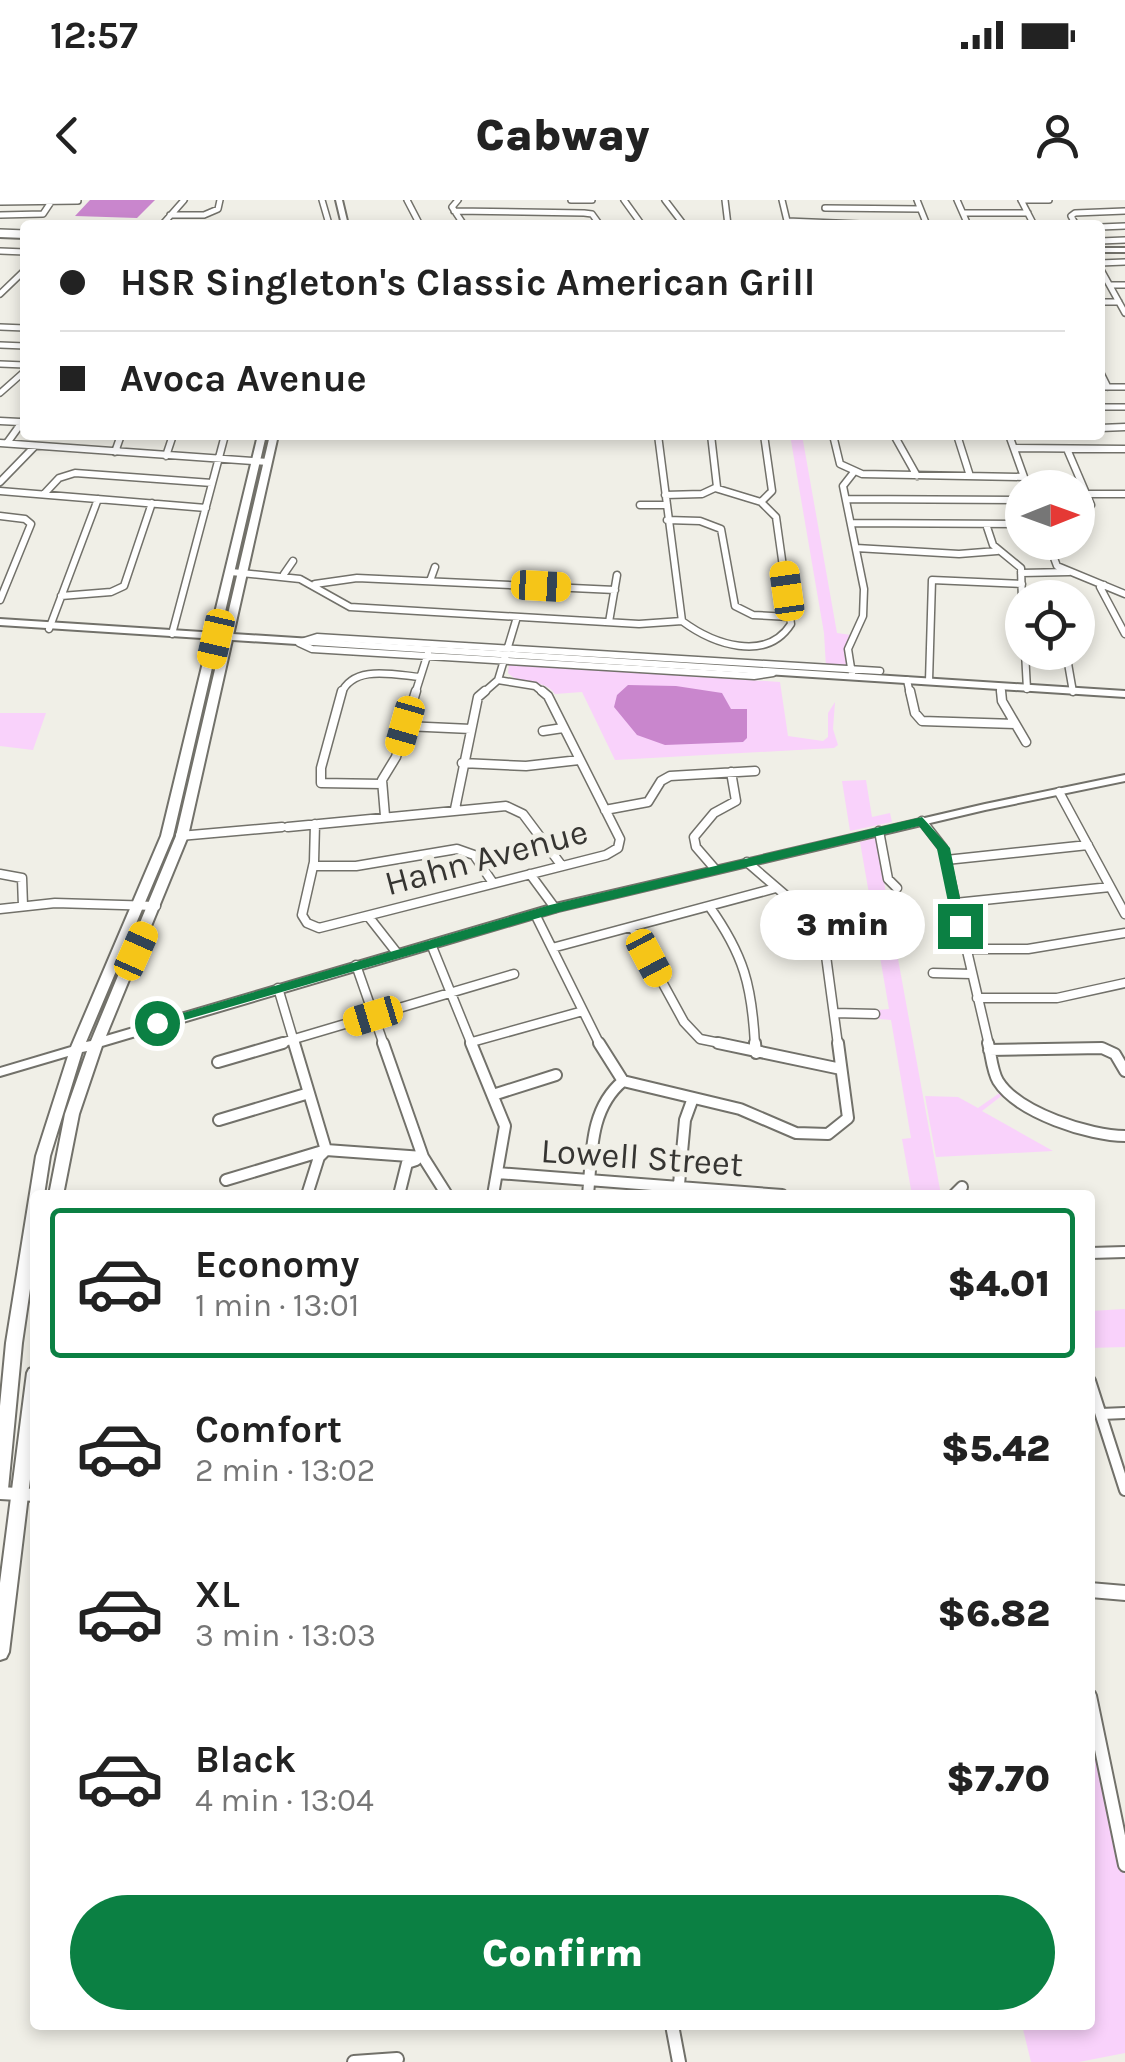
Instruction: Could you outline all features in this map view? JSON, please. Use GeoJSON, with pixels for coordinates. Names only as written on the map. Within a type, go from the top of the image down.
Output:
{"type":"FeatureCollection","features":[{"type":"Feature","properties":{"kind":"main road"},"geometry":{"type":"LineString","coordinates":[[35,1190],[76,1048],[167,836],[244,572],[255,521],[262,440]]}},
{"type":"Feature","properties":{"kind":"main road"},"geometry":{"type":"LineString","coordinates":[[57,1190],[72,1114],[97,1042],[182,836],[242,521],[252,481],[272,440]]}},
{"type":"Feature","properties":{"kind":"main road"},"geometry":{"type":"LineString","coordinates":[[252,481],[255,493],[250,517],[255,521]]}},
{"type":"Feature","properties":{"kind":"main road"},"geometry":{"type":"LineString","coordinates":[[242,521],[255,521]]}},
{"type":"Feature","properties":{"kind":"main road"},"geometry":{"type":"LineString","coordinates":[[0,624],[428,653],[852,672],[907,680],[1125,694]]}},
{"type":"Feature","properties":{"kind":"main road"},"geometry":{"type":"LineString","coordinates":[[50,627],[203,642],[222,639]]}},
{"type":"Feature","properties":{"kind":"main road"},"geometry":{"type":"LineString","coordinates":[[0,1072],[555,908],[922,821],[1123,781]]}},
{"type":"Feature","properties":{"kind":"main road"},"geometry":{"type":"LineString","coordinates":[[110,1013],[114,1024],[142,1028]]}},
{"type":"Feature","properties":{"kind":"main road"},"geometry":{"type":"LineString","coordinates":[[36,1061],[62,1064],[62,1087]]}},
{"type":"Feature","properties":{"kind":"main road"},"geometry":{"type":"LineString","coordinates":[[28,1494],[0,1491],[30,1222]]}},
{"type":"Feature","properties":{"kind":"main road"},"geometry":{"type":"LineString","coordinates":[[0,1652],[28,1494],[30,1459]]}},
{"type":"Feature","properties":{"kind":"main road"},"geometry":{"type":"LineString","coordinates":[[1095,1590],[1125,1593]]}},
{"type":"Feature","properties":{"kind":"street"},"geometry":{"type":"LineString","coordinates":[[166,220],[184,200]]}},
{"type":"Feature","properties":{"kind":"street"},"geometry":{"type":"LineString","coordinates":[[170,215],[212,213],[220,200]]}},
{"type":"Feature","properties":{"kind":"street"},"geometry":{"type":"LineString","coordinates":[[458,200],[452,206],[462,220]]}},
{"type":"Feature","properties":{"kind":"street"},"geometry":{"type":"LineString","coordinates":[[572,200],[592,200]]}},
{"type":"Feature","properties":{"kind":"street"},"geometry":{"type":"LineString","coordinates":[[665,200],[680,220]]}},
{"type":"Feature","properties":{"kind":"street"},"geometry":{"type":"LineString","coordinates":[[822,200],[828,220]]}},
{"type":"Feature","properties":{"kind":"street"},"geometry":{"type":"LineString","coordinates":[[917,200],[925,220]]}},
{"type":"Feature","properties":{"kind":"street"},"geometry":{"type":"LineString","coordinates":[[957,200],[966,220]]}},
{"type":"Feature","properties":{"kind":"street"},"geometry":{"type":"LineString","coordinates":[[1032,220],[1021,200],[1049,200]]}},
{"type":"Feature","properties":{"kind":"street"},"geometry":{"type":"LineString","coordinates":[[0,202],[78,201]]}},
{"type":"Feature","properties":{"kind":"street"},"geometry":{"type":"LineString","coordinates":[[0,215],[42,214],[51,202]]}},
{"type":"Feature","properties":{"kind":"street"},"geometry":{"type":"LineString","coordinates":[[824,208],[920,209]]}},
{"type":"Feature","properties":{"kind":"street"},"geometry":{"type":"LineString","coordinates":[[454,211],[584,212],[596,220]]}},
{"type":"Feature","properties":{"kind":"street"},"geometry":{"type":"LineString","coordinates":[[962,212],[1028,213]]}},
{"type":"Feature","properties":{"kind":"street"},"geometry":{"type":"LineString","coordinates":[[1074,220],[1072,213],[1125,212]]}},
{"type":"Feature","properties":{"kind":"street"},"geometry":{"type":"LineString","coordinates":[[0,294],[20,275]]}},
{"type":"Feature","properties":{"kind":"street"},"geometry":{"type":"LineString","coordinates":[[1105,275],[1125,313]]}},
{"type":"Feature","properties":{"kind":"street"},"geometry":{"type":"LineString","coordinates":[[13,282],[20,282]]}},
{"type":"Feature","properties":{"kind":"street"},"geometry":{"type":"LineString","coordinates":[[1110,285],[1125,286]]}},
{"type":"Feature","properties":{"kind":"street"},"geometry":{"type":"LineString","coordinates":[[1105,302],[1119,302]]}},
{"type":"Feature","properties":{"kind":"street"},"geometry":{"type":"LineString","coordinates":[[12,328],[20,320]]}},
{"type":"Feature","properties":{"kind":"street"},"geometry":{"type":"LineString","coordinates":[[0,327],[20,328]]}},
{"type":"Feature","properties":{"kind":"street"},"geometry":{"type":"LineString","coordinates":[[0,393],[20,373]]}},
{"type":"Feature","properties":{"kind":"street"},"geometry":{"type":"LineString","coordinates":[[4,443],[20,424]]}},
{"type":"Feature","properties":{"kind":"street"},"geometry":{"type":"LineString","coordinates":[[64,448],[67,440]]}},
{"type":"Feature","properties":{"kind":"street"},"geometry":{"type":"LineString","coordinates":[[114,452],[119,440]]}},
{"type":"Feature","properties":{"kind":"street"},"geometry":{"type":"LineString","coordinates":[[166,456],[171,440]]}},
{"type":"Feature","properties":{"kind":"street"},"geometry":{"type":"LineString","coordinates":[[172,634],[223,440]]}},
{"type":"Feature","properties":{"kind":"street"},"geometry":{"type":"LineString","coordinates":[[659,440],[682,621]]}},
{"type":"Feature","properties":{"kind":"street"},"geometry":{"type":"LineString","coordinates":[[711,440],[716,488]]}},
{"type":"Feature","properties":{"kind":"street"},"geometry":{"type":"LineString","coordinates":[[761,502],[772,492],[765,440]]}},
{"type":"Feature","properties":{"kind":"street"},"geometry":{"type":"LineString","coordinates":[[833,440],[840,464],[854,472],[1005,477]]}},
{"type":"Feature","properties":{"kind":"street"},"geometry":{"type":"LineString","coordinates":[[897,440],[917,476]]}},
{"type":"Feature","properties":{"kind":"street"},"geometry":{"type":"LineString","coordinates":[[959,440],[970,476]]}},
{"type":"Feature","properties":{"kind":"street"},"geometry":{"type":"LineString","coordinates":[[1011,440],[1022,470]]}},
{"type":"Feature","properties":{"kind":"street"},"geometry":{"type":"LineString","coordinates":[[1094,440],[1099,449]]}},
{"type":"Feature","properties":{"kind":"street"},"geometry":{"type":"LineString","coordinates":[[4,443],[262,462]]}},
{"type":"Feature","properties":{"kind":"street"},"geometry":{"type":"LineString","coordinates":[[0,482],[35,446]]}},
{"type":"Feature","properties":{"kind":"street"},"geometry":{"type":"LineString","coordinates":[[1014,448],[1122,449],[1125,460]]}},
{"type":"Feature","properties":{"kind":"street"},"geometry":{"type":"LineString","coordinates":[[1067,448],[1076,470]]}},
{"type":"Feature","properties":{"kind":"street"},"geometry":{"type":"LineString","coordinates":[[0,466],[14,467]]}},
{"type":"Feature","properties":{"kind":"street"},"geometry":{"type":"LineString","coordinates":[[852,672],[848,649],[862,616],[864,588],[844,482],[854,472]]}},
{"type":"Feature","properties":{"kind":"street"},"geometry":{"type":"LineString","coordinates":[[44,494],[59,478],[75,473],[212,484]]}},
{"type":"Feature","properties":{"kind":"street"},"geometry":{"type":"LineString","coordinates":[[315,584],[330,600],[350,607],[610,622],[682,621],[701,635],[734,645],[762,644],[781,638],[791,629],[776,517],[761,502],[716,488],[697,494],[665,495]]}},
{"type":"Feature","properties":{"kind":"street"},"geometry":{"type":"LineString","coordinates":[[0,491],[206,508]]}},
{"type":"Feature","properties":{"kind":"street"},"geometry":{"type":"LineString","coordinates":[[1095,494],[1125,494]]}},
{"type":"Feature","properties":{"kind":"street"},"geometry":{"type":"LineString","coordinates":[[846,498],[1005,500]]}},
{"type":"Feature","properties":{"kind":"street"},"geometry":{"type":"LineString","coordinates":[[50,627],[98,499]]}},
{"type":"Feature","properties":{"kind":"street"},"geometry":{"type":"LineString","coordinates":[[61,596],[111,592],[124,586],[152,503]]}},
{"type":"Feature","properties":{"kind":"street"},"geometry":{"type":"LineString","coordinates":[[640,505],[666,505]]}},
{"type":"Feature","properties":{"kind":"street"},"geometry":{"type":"LineString","coordinates":[[0,516],[23,518],[32,524],[0,600]]}},
{"type":"Feature","properties":{"kind":"street"},"geometry":{"type":"LineString","coordinates":[[668,520],[705,522],[723,532],[732,599],[739,610],[763,617],[790,618]]}},
{"type":"Feature","properties":{"kind":"street"},"geometry":{"type":"LineString","coordinates":[[851,523],[1005,524]]}},
{"type":"Feature","properties":{"kind":"street"},"geometry":{"type":"LineString","coordinates":[[986,524],[997,550],[1018,565],[1022,580]]}},
{"type":"Feature","properties":{"kind":"street"},"geometry":{"type":"LineString","coordinates":[[856,548],[959,554],[997,550]]}},
{"type":"Feature","properties":{"kind":"street"},"geometry":{"type":"LineString","coordinates":[[1055,560],[1057,566],[1069,572],[1125,594]]}},
{"type":"Feature","properties":{"kind":"street"},"geometry":{"type":"LineString","coordinates":[[284,574],[294,561]]}},
{"type":"Feature","properties":{"kind":"street"},"geometry":{"type":"LineString","coordinates":[[430,582],[435,567]]}},
{"type":"Feature","properties":{"kind":"street"},"geometry":{"type":"LineString","coordinates":[[231,572],[284,574],[315,584],[356,578],[615,590]]}},
{"type":"Feature","properties":{"kind":"street"},"geometry":{"type":"LineString","coordinates":[[1021,573],[1062,576],[1069,572]]}},
{"type":"Feature","properties":{"kind":"street"},"geometry":{"type":"LineString","coordinates":[[610,622],[617,575]]}},
{"type":"Feature","properties":{"kind":"street"},"geometry":{"type":"LineString","coordinates":[[929,681],[932,580],[1005,583]]}},
{"type":"Feature","properties":{"kind":"street"},"geometry":{"type":"LineString","coordinates":[[1104,586],[1100,587],[1125,634]]}},
{"type":"Feature","properties":{"kind":"street"},"geometry":{"type":"LineString","coordinates":[[455,809],[480,694],[498,680],[517,617]]}},
{"type":"Feature","properties":{"kind":"street"},"geometry":{"type":"LineString","coordinates":[[298,643],[317,638],[754,676],[784,671]]}},
{"type":"Feature","properties":{"kind":"street"},"geometry":{"type":"LineString","coordinates":[[734,645],[733,665],[880,671]]}},
{"type":"Feature","properties":{"kind":"street"},"geometry":{"type":"LineString","coordinates":[[385,816],[382,784],[428,653]]}},
{"type":"Feature","properties":{"kind":"street"},"geometry":{"type":"LineString","coordinates":[[1026,670],[1027,688]]}},
{"type":"Feature","properties":{"kind":"street"},"geometry":{"type":"LineString","coordinates":[[1069,670],[1073,692]]}},
{"type":"Feature","properties":{"kind":"street"},"geometry":{"type":"LineString","coordinates":[[382,784],[321,783],[321,768],[343,687],[351,678],[365,674],[420,677]]}},
{"type":"Feature","properties":{"kind":"street","name":"Hahn Avenue"},"geometry":{"type":"LineString","coordinates":[[315,824],[313,866],[302,915],[306,923],[327,928],[606,855],[618,848],[620,839],[541,688],[498,680]]}},
{"type":"Feature","properties":{"kind":"street"},"geometry":{"type":"LineString","coordinates":[[907,680],[915,712],[922,721],[1015,724]]}},
{"type":"Feature","properties":{"kind":"street"},"geometry":{"type":"LineString","coordinates":[[1000,687],[1026,742]]}},
{"type":"Feature","properties":{"kind":"street"},"geometry":{"type":"LineString","coordinates":[[405,726],[471,729]]}},
{"type":"Feature","properties":{"kind":"street"},"geometry":{"type":"LineString","coordinates":[[543,731],[563,728]]}},
{"type":"Feature","properties":{"kind":"street"},"geometry":{"type":"LineString","coordinates":[[462,763],[526,766],[580,760]]}},
{"type":"Feature","properties":{"kind":"street"},"geometry":{"type":"LineString","coordinates":[[606,810],[648,802],[660,781],[670,776],[755,771]]}},
{"type":"Feature","properties":{"kind":"street"},"geometry":{"type":"LineString","coordinates":[[715,869],[696,847],[694,837],[714,814],[736,801],[731,772]]}},
{"type":"Feature","properties":{"kind":"street"},"geometry":{"type":"LineString","coordinates":[[1059,792],[1125,914]]}},
{"type":"Feature","properties":{"kind":"street"},"geometry":{"type":"LineString","coordinates":[[167,836],[497,805],[516,810],[562,866]]}},
{"type":"Feature","properties":{"kind":"street"},"geometry":{"type":"LineString","coordinates":[[922,821],[940,841],[946,860],[997,1080],[1011,1092],[1091,1135],[1125,1136]]}},
{"type":"Feature","properties":{"kind":"street"},"geometry":{"type":"LineString","coordinates":[[879,831],[888,879],[897,888]]}},
{"type":"Feature","properties":{"kind":"street"},"geometry":{"type":"LineString","coordinates":[[946,860],[1088,845]]}},
{"type":"Feature","properties":{"kind":"street"},"geometry":{"type":"LineString","coordinates":[[313,866],[356,866],[457,849],[474,856],[493,883]]}},
{"type":"Feature","properties":{"kind":"street"},"geometry":{"type":"LineString","coordinates":[[535,914],[608,1061],[624,1080],[740,1109],[796,1132],[832,1132],[848,1118],[824,941],[812,920],[747,862]]}},
{"type":"Feature","properties":{"kind":"street"},"geometry":{"type":"LineString","coordinates":[[0,874],[22,878],[23,906]]}},
{"type":"Feature","properties":{"kind":"street"},"geometry":{"type":"LineString","coordinates":[[530,874],[555,908]]}},
{"type":"Feature","properties":{"kind":"street"},"geometry":{"type":"LineString","coordinates":[[956,903],[1005,902],[1064,890],[1110,887]]}},
{"type":"Feature","properties":{"kind":"street"},"geometry":{"type":"LineString","coordinates":[[552,948],[776,888]]}},
{"type":"Feature","properties":{"kind":"street"},"geometry":{"type":"LineString","coordinates":[[0,909],[74,902],[156,906]]}},
{"type":"Feature","properties":{"kind":"street"},"geometry":{"type":"LineString","coordinates":[[709,906],[734,939],[748,967],[756,1053]]}},
{"type":"Feature","properties":{"kind":"street"},"geometry":{"type":"LineString","coordinates":[[368,916],[396,954]]}},
{"type":"Feature","properties":{"kind":"street"},"geometry":{"type":"LineString","coordinates":[[632,926],[691,1032],[712,1044],[841,1069]]}},
{"type":"Feature","properties":{"kind":"street"},"geometry":{"type":"LineString","coordinates":[[966,948],[1028,949],[1125,932]]}},
{"type":"Feature","properties":{"kind":"street"},"geometry":{"type":"LineString","coordinates":[[431,944],[505,1126],[494,1190]]}},
{"type":"Feature","properties":{"kind":"street"},"geometry":{"type":"LineString","coordinates":[[356,966],[423,1158],[444,1190]]}},
{"type":"Feature","properties":{"kind":"street"},"geometry":{"type":"LineString","coordinates":[[933,973],[971,974]]}},
{"type":"Feature","properties":{"kind":"street"},"geometry":{"type":"LineString","coordinates":[[218,1062],[514,974]]}},
{"type":"Feature","properties":{"kind":"street"},"geometry":{"type":"LineString","coordinates":[[977,998],[1058,998],[1125,983]]}},
{"type":"Feature","properties":{"kind":"street"},"geometry":{"type":"LineString","coordinates":[[278,988],[326,1150]]}},
{"type":"Feature","properties":{"kind":"street"},"geometry":{"type":"LineString","coordinates":[[472,1042],[583,1012]]}},
{"type":"Feature","properties":{"kind":"street"},"geometry":{"type":"LineString","coordinates":[[835,1014],[875,1014]]}},
{"type":"Feature","properties":{"kind":"street"},"geometry":{"type":"LineString","coordinates":[[989,1050],[1102,1048],[1115,1054],[1125,1071]]}},
{"type":"Feature","properties":{"kind":"street"},"geometry":{"type":"LineString","coordinates":[[493,1095],[556,1075]]}},
{"type":"Feature","properties":{"kind":"street"},"geometry":{"type":"LineString","coordinates":[[589,1190],[601,1102],[610,1088],[624,1080]]}},
{"type":"Feature","properties":{"kind":"street"},"geometry":{"type":"LineString","coordinates":[[218,1120],[309,1092]]}},
{"type":"Feature","properties":{"kind":"street"},"geometry":{"type":"LineString","coordinates":[[679,1190],[685,1120],[694,1098]]}},
{"type":"Feature","properties":{"kind":"street"},"geometry":{"type":"LineString","coordinates":[[226,1180],[326,1150],[423,1158]]}},
{"type":"Feature","properties":{"kind":"street"},"geometry":{"type":"LineString","coordinates":[[309,1190],[319,1157],[326,1150]]}},
{"type":"Feature","properties":{"kind":"street"},"geometry":{"type":"LineString","coordinates":[[400,1190],[407,1163],[423,1158]]}},
{"type":"Feature","properties":{"kind":"street","name":"Lowell Street"},"geometry":{"type":"LineString","coordinates":[[497,1173],[671,1190]]}},
{"type":"Feature","properties":{"kind":"street"},"geometry":{"type":"LineString","coordinates":[[1095,1253],[1125,1252]]}},
{"type":"Feature","properties":{"kind":"street"},"geometry":{"type":"LineString","coordinates":[[1095,1398],[1125,1490]]}},
{"type":"Feature","properties":{"kind":"street"},"geometry":{"type":"LineString","coordinates":[[1100,1414],[1125,1413]]}},
{"type":"Feature","properties":{"kind":"street"},"geometry":{"type":"LineString","coordinates":[[1095,1714],[1118,1797],[1125,1866]]}},
{"type":"Feature","properties":{"kind":"street"},"geometry":{"type":"LineString","coordinates":[[673,2030],[679,2062]]}},
{"type":"Feature","properties":{"kind":"street"},"geometry":{"type":"LineString","coordinates":[[354,2062],[397,2059]]}},
{"type":"Feature","properties":{"kind":"shaded area"},"geometry":{"type":"Polygon","coordinates":[[[90,200],[155,200],[137,218],[75,216],[90,200]]]}},
{"type":"Feature","properties":{"kind":"shaded area"},"geometry":{"type":"Polygon","coordinates":[[[791,440],[803,440],[837,633],[851,635],[844,654],[847,667],[826,667],[824,633],[791,440]]]}},
{"type":"Feature","properties":{"kind":"shaded area"},"geometry":{"type":"Polygon","coordinates":[[[509,664],[780,682],[788,736],[823,741],[828,737],[828,713],[835,702],[833,729],[838,745],[615,760],[582,692],[555,694],[544,686],[513,677],[508,673],[509,664]]]}},
{"type":"Feature","properties":{"kind":"shaded area"},"geometry":{"type":"Polygon","coordinates":[[[628,685],[676,686],[722,693],[731,709],[747,709],[747,738],[743,742],[665,745],[637,735],[614,707],[617,695],[628,685]]]}},
{"type":"Feature","properties":{"kind":"shaded area"},"geometry":{"type":"Polygon","coordinates":[[[0,713],[46,713],[33,750],[0,746],[0,713]]]}},
{"type":"Feature","properties":{"kind":"shaded area"},"geometry":{"type":"Polygon","coordinates":[[[866,780],[872,817],[890,813],[892,822],[850,831],[842,781],[866,780]]]}},
{"type":"Feature","properties":{"kind":"shaded area"},"geometry":{"type":"Polygon","coordinates":[[[876,838],[940,1190],[911,1190],[902,1139],[911,1138],[891,1020],[879,1019],[877,1010],[889,1009],[860,842],[876,838]]]}},
{"type":"Feature","properties":{"kind":"shaded area"},"geometry":{"type":"Polygon","coordinates":[[[1001,1092],[1004,1094],[982,1111],[1053,1151],[936,1157],[925,1096],[958,1097],[978,1108],[1001,1092]]]}},
{"type":"Feature","properties":{"kind":"shaded area"},"geometry":{"type":"Polygon","coordinates":[[[1125,1309],[1125,1347],[1095,1348],[1095,1311],[1125,1309]]]}},
{"type":"Feature","properties":{"kind":"shaded area"},"geometry":{"type":"Polygon","coordinates":[[[1095,1736],[1125,1876],[1125,2053],[1079,2062],[1031,2062],[1023,2030],[1095,2030],[1095,1736]]]}},
{"type":"Feature","properties":{"kind":"route"},"geometry":{"type":"LineString","coordinates":[[157,1023],[555,908],[922,821],[943,848],[960,926]]}}]}
